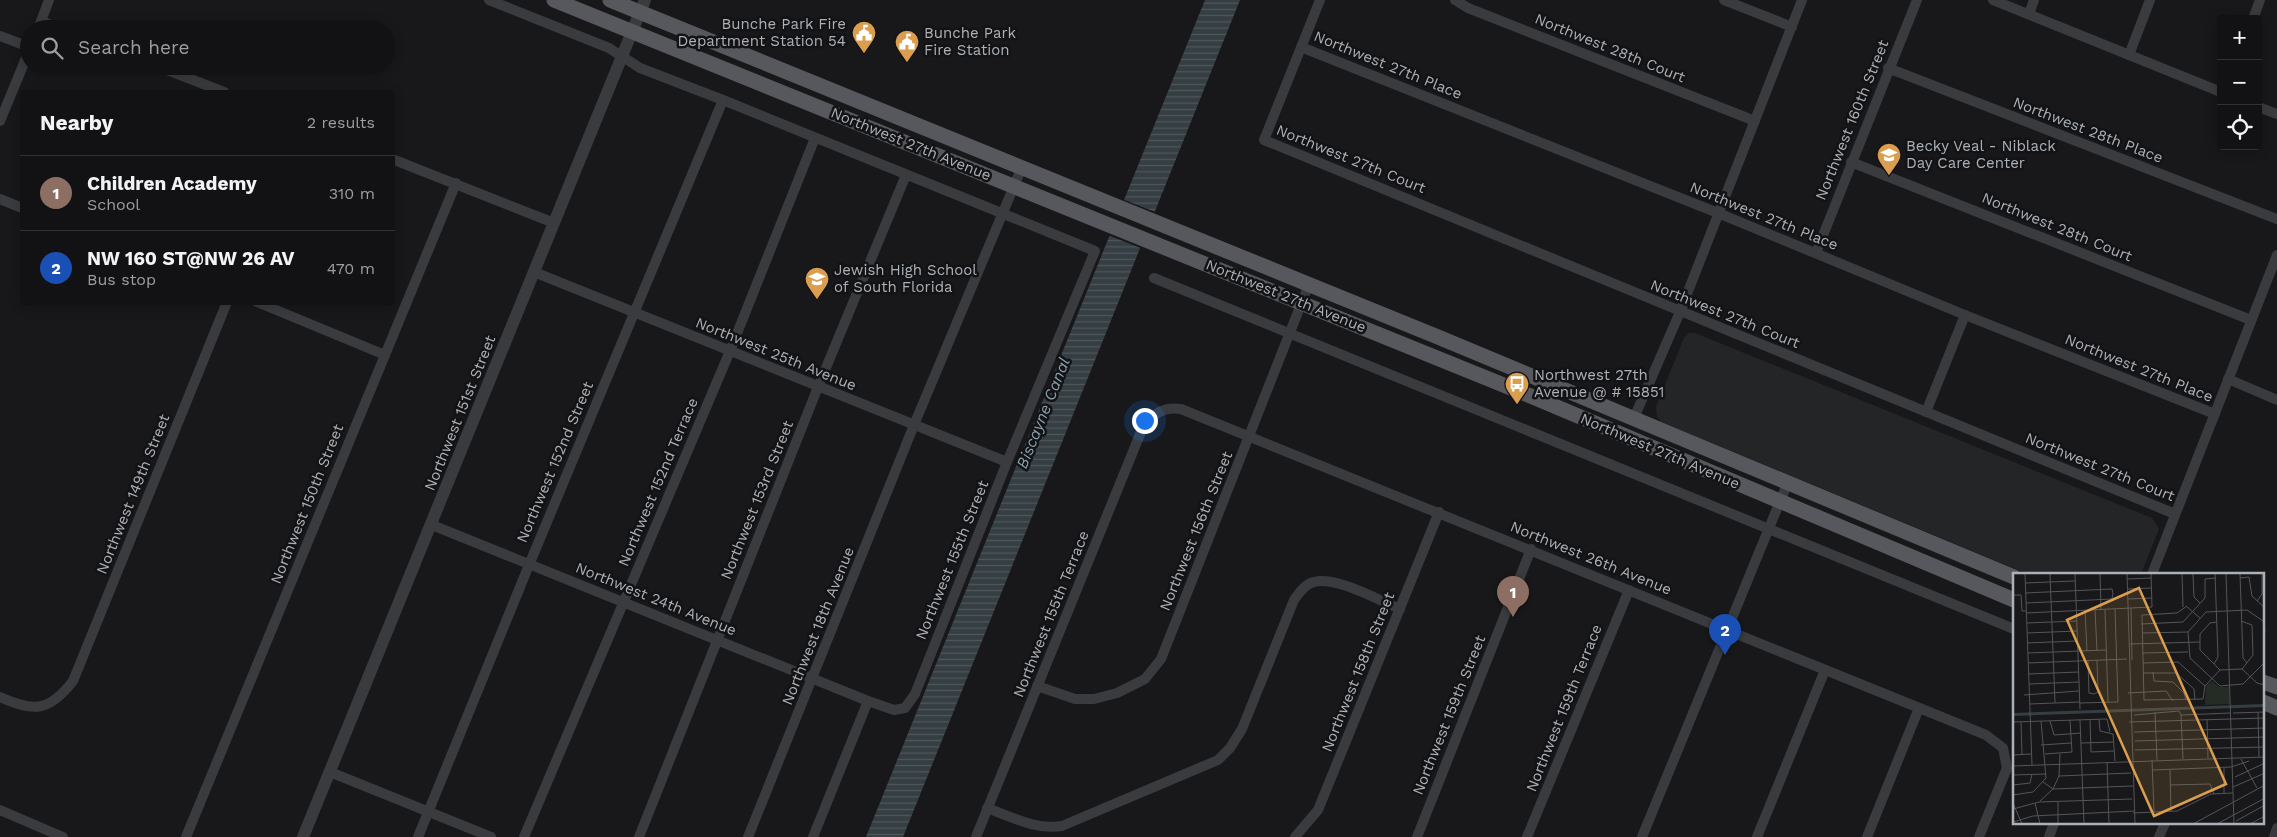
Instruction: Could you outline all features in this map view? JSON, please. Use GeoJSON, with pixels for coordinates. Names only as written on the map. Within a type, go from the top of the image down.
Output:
{"type":"FeatureCollection","features":[{"type":"Feature","properties":{"kind":"main road","name":"Northwest 27th Avenue"},"geometry":{"type":"LineString","coordinates":[[554,0],[1303,302],[2013,600]]}},
{"type":"Feature","properties":{"kind":"main road","name":"Northwest 27th Avenue"},"geometry":{"type":"LineString","coordinates":[[610,0],[643,6],[867,105],[1310,284],[2008,574]]}},
{"type":"Feature","properties":{"kind":"main road"},"geometry":{"type":"LineString","coordinates":[[860,123],[867,105]]}},
{"type":"Feature","properties":{"kind":"main road"},"geometry":{"type":"LineString","coordinates":[[1533,397],[1543,394],[1621,424],[1629,423],[1634,418]]}},
{"type":"Feature","properties":{"kind":"main road"},"geometry":{"type":"LineString","coordinates":[[1994,591],[2008,574]]}},
{"type":"Feature","properties":{"kind":"main road"},"geometry":{"type":"LineString","coordinates":[[2264,682],[2277,687]]}},
{"type":"Feature","properties":{"kind":"main road"},"geometry":{"type":"LineString","coordinates":[[2264,702],[2277,708]]}},
{"type":"Feature","properties":{"kind":"street"},"geometry":{"type":"LineString","coordinates":[[42,20],[49,0]]}},
{"type":"Feature","properties":{"kind":"street","name":"Northwest 27th Avenue"},"geometry":{"type":"LineString","coordinates":[[489,0],[609,48],[640,68],[1095,251]]}},
{"type":"Feature","properties":{"kind":"street"},"geometry":{"type":"LineString","coordinates":[[1301,47],[1320,0]]}},
{"type":"Feature","properties":{"kind":"street","name":"Northwest 28th Court"},"geometry":{"type":"LineString","coordinates":[[1454,0],[1468,8],[1755,121]]}},
{"type":"Feature","properties":{"kind":"street"},"geometry":{"type":"LineString","coordinates":[[1724,0],[1792,27]]}},
{"type":"Feature","properties":{"kind":"street"},"geometry":{"type":"LineString","coordinates":[[1634,418],[1680,312],[1802,0]]}},
{"type":"Feature","properties":{"kind":"street","name":"Northwest 160th Street"},"geometry":{"type":"LineString","coordinates":[[1816,253],[1888,68],[1918,0]]}},
{"type":"Feature","properties":{"kind":"street"},"geometry":{"type":"LineString","coordinates":[[1994,0],[2217,90]]}},
{"type":"Feature","properties":{"kind":"street"},"geometry":{"type":"LineString","coordinates":[[2029,14],[2034,0]]}},
{"type":"Feature","properties":{"kind":"street"},"geometry":{"type":"LineString","coordinates":[[2129,55],[2150,0]]}},
{"type":"Feature","properties":{"kind":"street"},"geometry":{"type":"LineString","coordinates":[[2254,15],[2260,0]]}},
{"type":"Feature","properties":{"kind":"street","name":"Northwest 151st Street"},"geometry":{"type":"LineString","coordinates":[[303,837],[643,6]]}},
{"type":"Feature","properties":{"kind":"street"},"geometry":{"type":"LineString","coordinates":[[0,36],[20,45]]}},
{"type":"Feature","properties":{"kind":"street","name":"Northwest 27th Court"},"geometry":{"type":"LineString","coordinates":[[1301,47],[1264,140],[2175,514]]}},
{"type":"Feature","properties":{"kind":"street","name":"Northwest 27th Place"},"geometry":{"type":"LineString","coordinates":[[1301,47],[2215,414]]}},
{"type":"Feature","properties":{"kind":"street","name":"Northwest 28th Place"},"geometry":{"type":"LineString","coordinates":[[1888,68],[2277,219]]}},
{"type":"Feature","properties":{"kind":"street"},"geometry":{"type":"LineString","coordinates":[[0,121],[20,71]]}},
{"type":"Feature","properties":{"kind":"street"},"geometry":{"type":"LineString","coordinates":[[180,75],[219,90]]}},
{"type":"Feature","properties":{"kind":"street","name":"Northwest 152nd Street"},"geometry":{"type":"LineString","coordinates":[[418,837],[528,565],[723,100]]}},
{"type":"Feature","properties":{"kind":"street"},"geometry":{"type":"LineString","coordinates":[[2262,108],[2277,114]]}},
{"type":"Feature","properties":{"kind":"street","name":"Northwest 152nd Terrace"},"geometry":{"type":"LineString","coordinates":[[524,837],[730,351],[815,138]]}},
{"type":"Feature","properties":{"kind":"street"},"geometry":{"type":"LineString","coordinates":[[395,160],[554,223]]}},
{"type":"Feature","properties":{"kind":"street","name":"Northwest 28th Court"},"geometry":{"type":"LineString","coordinates":[[1851,162],[2251,320]]}},
{"type":"Feature","properties":{"kind":"street","name":"Northwest 18th Avenue"},"geometry":{"type":"LineString","coordinates":[[748,837],[814,678],[914,426],[1022,167]]}},
{"type":"Feature","properties":{"kind":"street","name":"Northwest 153rd Street"},"geometry":{"type":"LineString","coordinates":[[639,837],[818,387],[906,175]]}},
{"type":"Feature","properties":{"kind":"street","name":"Northwest 150th Street"},"geometry":{"type":"LineString","coordinates":[[186,837],[456,183]]}},
{"type":"Feature","properties":{"kind":"street"},"geometry":{"type":"LineString","coordinates":[[0,199],[20,207]]}},
{"type":"Feature","properties":{"kind":"street","name":"Northwest 155th Street"},"geometry":{"type":"LineString","coordinates":[[868,701],[894,710],[905,708],[915,694],[1007,462],[1095,251]]}},
{"type":"Feature","properties":{"kind":"street"},"geometry":{"type":"LineString","coordinates":[[2152,573],[2277,255]]}},
{"type":"Feature","properties":{"kind":"street","name":"Northwest 25th Avenue"},"geometry":{"type":"LineString","coordinates":[[534,272],[1007,462]]}},
{"type":"Feature","properties":{"kind":"street","name":"Northwest 27th Avenue"},"geometry":{"type":"LineString","coordinates":[[1154,278],[1291,332],[2013,629]]}},
{"type":"Feature","properties":{"kind":"street","name":"Northwest 156th Street"},"geometry":{"type":"LineString","coordinates":[[1037,686],[1075,699],[1094,699],[1117,692],[1144,679],[1161,659],[1310,284]]}},
{"type":"Feature","properties":{"kind":"street","name":"Northwest 149th Street"},"geometry":{"type":"LineString","coordinates":[[0,697],[23,707],[46,706],[62,695],[73,681],[226,305]]}},
{"type":"Feature","properties":{"kind":"street"},"geometry":{"type":"LineString","coordinates":[[264,305],[385,355]]}},
{"type":"Feature","properties":{"kind":"street"},"geometry":{"type":"LineString","coordinates":[[1926,412],[1965,315]]}},
{"type":"Feature","properties":{"kind":"street"},"geometry":{"type":"LineString","coordinates":[[2228,379],[2277,400]]}},
{"type":"Feature","properties":{"kind":"street","name":"Northwest 26th Avenue"},"geometry":{"type":"LineString","coordinates":[[1163,409],[1181,409],[1250,436],[1986,735],[2003,748],[2007,768],[1979,837]]}},
{"type":"Feature","properties":{"kind":"street","name":"Northwest 155th Terrace"},"geometry":{"type":"LineString","coordinates":[[976,837],[1143,428],[1153,415],[1163,409]]}},
{"type":"Feature","properties":{"kind":"street"},"geometry":{"type":"LineString","coordinates":[[1642,837],[1788,482]]}},
{"type":"Feature","properties":{"kind":"street","name":"Northwest 158th Street"},"geometry":{"type":"LineString","coordinates":[[1295,837],[1318,810],[1439,512]]}},
{"type":"Feature","properties":{"kind":"street","name":"Northwest 24th Avenue"},"geometry":{"type":"LineString","coordinates":[[432,525],[868,701]]}},
{"type":"Feature","properties":{"kind":"street","name":"Northwest 159th Street"},"geometry":{"type":"LineString","coordinates":[[1417,837],[1531,549]]}},
{"type":"Feature","properties":{"kind":"street"},"geometry":{"type":"LineString","coordinates":[[987,808],[1030,824],[1048,828],[1062,826],[1218,760],[1230,748],[1242,729],[1294,600],[1303,588],[1312,582],[1326,581],[1343,585],[1400,609]]}},
{"type":"Feature","properties":{"kind":"street","name":"Northwest 159th Terrace"},"geometry":{"type":"LineString","coordinates":[[1527,837],[1629,590]]}},
{"type":"Feature","properties":{"kind":"street"},"geometry":{"type":"LineString","coordinates":[[1757,837],[1825,670]]}},
{"type":"Feature","properties":{"kind":"street"},"geometry":{"type":"LineString","coordinates":[[813,837],[868,701]]}},
{"type":"Feature","properties":{"kind":"street"},"geometry":{"type":"LineString","coordinates":[[1867,837],[1919,708]]}},
{"type":"Feature","properties":{"kind":"street"},"geometry":{"type":"LineString","coordinates":[[330,772],[492,837]]}},
{"type":"Feature","properties":{"kind":"street"},"geometry":{"type":"LineString","coordinates":[[0,810],[63,837]]}},
{"type":"Feature","properties":{"kind":"street"},"geometry":{"type":"LineString","coordinates":[[2049,837],[2054,824]]}},
{"type":"Feature","properties":{"kind":"street"},"geometry":{"type":"LineString","coordinates":[[2159,837],[2165,824]]}},
{"type":"Feature","properties":{"kind":"street"},"geometry":{"type":"LineString","coordinates":[[2274,837],[2277,828]]}},
{"type":"Feature","properties":{"kind":"shaded area"},"geometry":{"type":"Polygon","coordinates":[[[1689,333],[1695,333],[2152,518],[2159,529],[2141,573],[2026,573],[1662,422],[1657,417],[1656,407],[1684,338],[1689,333]]]}},
{"type":"Feature","properties":{"kind":"water","name":"Biscayne Canal"},"geometry":{"type":"Polygon","coordinates":[[[1205,0],[1240,0],[903,837],[866,837],[1205,0]]]}},
{"type":"Feature","properties":{"kind":"pier"},"geometry":{"type":"Polygon","coordinates":[[[1122,199],[1158,213],[1143,249],[1108,235],[1122,199]]]}},
{"type":"Feature","properties":{"kind":"place","name":"Bunche Park Fire Department Station 54"},"geometry":{"type":"Point","coordinates":[864,54]}},
{"type":"Feature","properties":{"kind":"place","name":"Bunche Park Fire Station"},"geometry":{"type":"Point","coordinates":[907,63]}},
{"type":"Feature","properties":{"kind":"place","name":"Becky Veal - Niblack Day Care Center"},"geometry":{"type":"Point","coordinates":[1889,176]}},
{"type":"Feature","properties":{"kind":"place","name":"Jewish High School of South Florida"},"geometry":{"type":"Point","coordinates":[817,300]}},
{"type":"Feature","properties":{"kind":"place","name":"Northwest 27th Avenue @ # 15851"},"geometry":{"type":"Point","coordinates":[1517,405]}},
{"type":"Feature","properties":{"kind":"place","name":"Children Academy"},"geometry":{"type":"Point","coordinates":[1513,617]}},
{"type":"Feature","properties":{"kind":"place","name":"NW 160 ST@NW 26 AV"},"geometry":{"type":"Point","coordinates":[1725,655]}}]}
